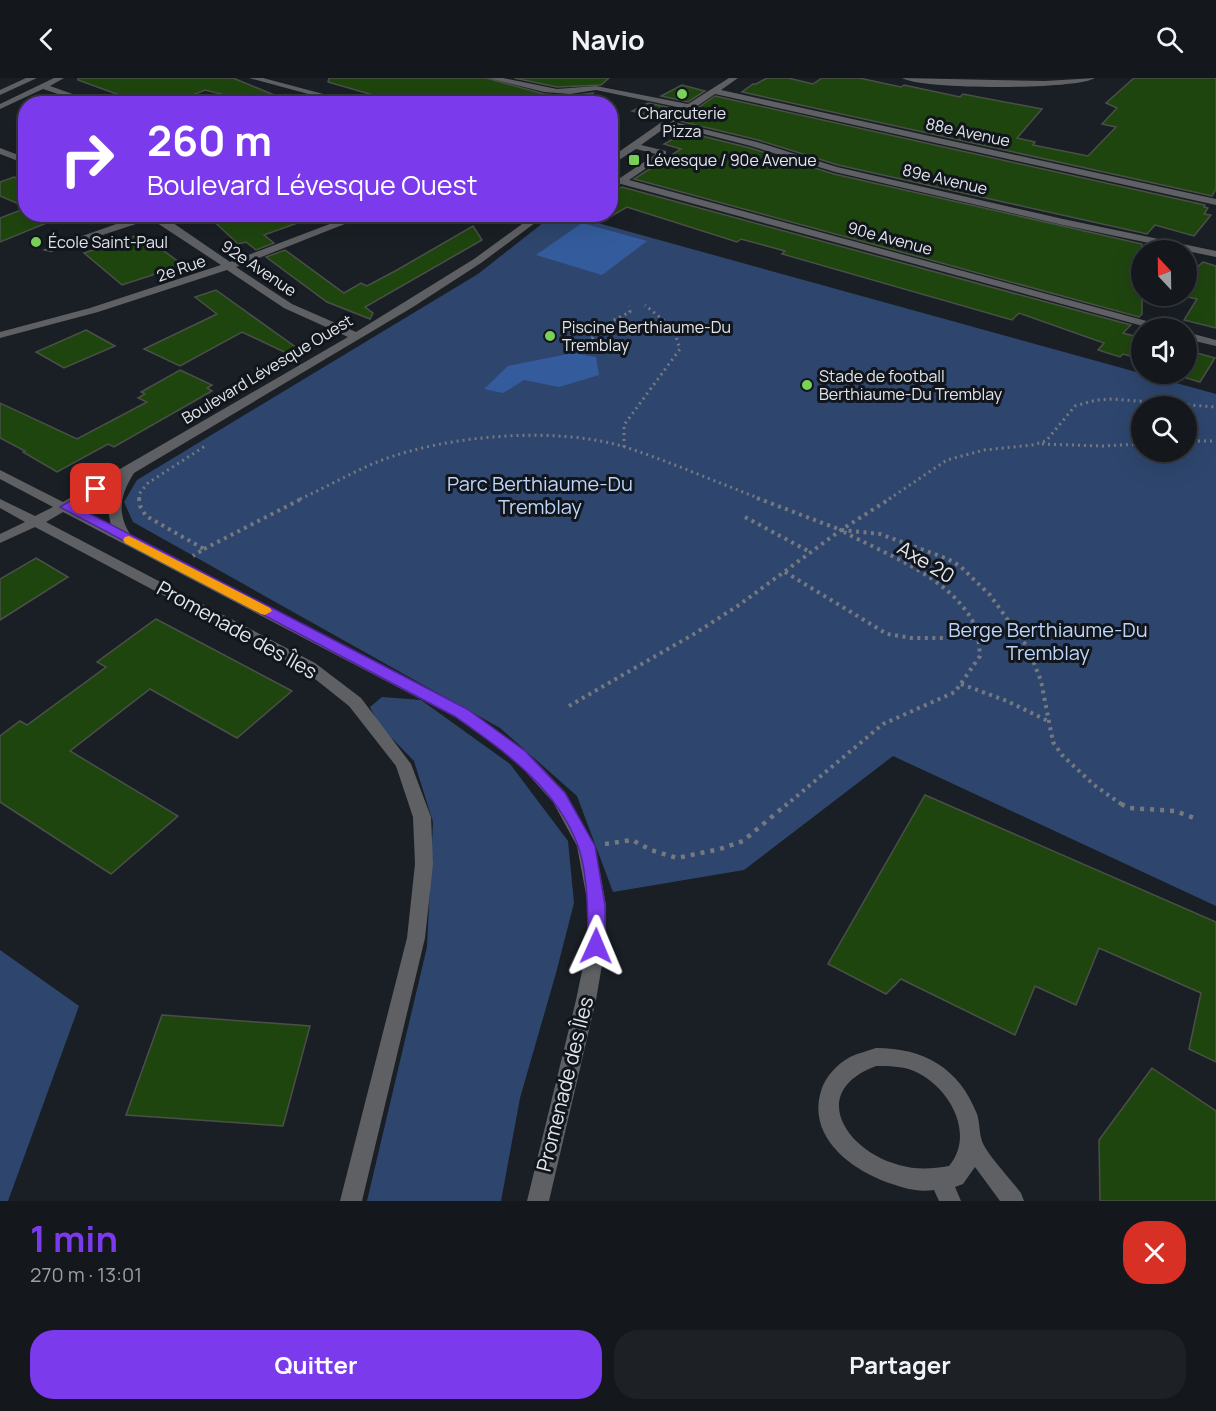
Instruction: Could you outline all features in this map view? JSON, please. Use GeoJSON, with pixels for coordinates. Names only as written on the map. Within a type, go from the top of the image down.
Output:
{"type":"FeatureCollection","features":[{"type":"Feature","properties":{"kind":"street"},"geometry":{"type":"LineString","coordinates":[[0,93],[33,78]]}},
{"type":"Feature","properties":{"kind":"street"},"geometry":{"type":"LineString","coordinates":[[22,96],[60,78]]}},
{"type":"Feature","properties":{"kind":"street"},"geometry":{"type":"LineString","coordinates":[[254,78],[325,96]]}},
{"type":"Feature","properties":{"kind":"street"},"geometry":{"type":"LineString","coordinates":[[492,78],[563,91],[586,91],[600,85],[689,107]]}},
{"type":"Feature","properties":{"kind":"street"},"geometry":{"type":"LineString","coordinates":[[618,156],[734,78]]}},
{"type":"Feature","properties":{"kind":"street"},"geometry":{"type":"LineString","coordinates":[[906,78],[940,83],[1077,83],[1090,78]]}},
{"type":"Feature","properties":{"kind":"street"},"geometry":{"type":"LineString","coordinates":[[11,80],[21,83]]}},
{"type":"Feature","properties":{"kind":"street"},"geometry":{"type":"LineString","coordinates":[[42,86],[73,96]]}},
{"type":"Feature","properties":{"kind":"street","name":"88e Avenue"},"geometry":{"type":"LineString","coordinates":[[713,91],[1216,202]]}},
{"type":"Feature","properties":{"kind":"street"},"geometry":{"type":"LineString","coordinates":[[0,107],[18,98]]}},
{"type":"Feature","properties":{"kind":"street","name":"89e Avenue"},"geometry":{"type":"LineString","coordinates":[[669,123],[754,144],[835,169],[1063,222],[1216,254]]}},
{"type":"Feature","properties":{"kind":"street"},"geometry":{"type":"LineString","coordinates":[[622,182],[663,153],[636,146]]}},
{"type":"Feature","properties":{"kind":"street"},"geometry":{"type":"LineString","coordinates":[[0,151],[18,158]]}},
{"type":"Feature","properties":{"kind":"street","name":"90e Avenue"},"geometry":{"type":"LineString","coordinates":[[618,181],[1131,320]]}},
{"type":"Feature","properties":{"kind":"street"},"geometry":{"type":"LineString","coordinates":[[47,250],[132,222]]}},
{"type":"Feature","properties":{"kind":"street","name":"92e Avenue"},"geometry":{"type":"LineString","coordinates":[[164,222],[296,310],[356,336]]}},
{"type":"Feature","properties":{"kind":"street","name":"2e Rue"},"geometry":{"type":"LineString","coordinates":[[0,335],[120,304],[232,266],[345,222]]}},
{"type":"Feature","properties":{"kind":"street","name":"Boulevard Lévesque Ouest"},"geometry":{"type":"LineString","coordinates":[[0,539],[66,507],[356,336],[500,248],[533,222]]}},
{"type":"Feature","properties":{"kind":"street"},"geometry":{"type":"LineString","coordinates":[[1197,338],[1216,343]]}},
{"type":"Feature","properties":{"kind":"street"},"geometry":{"type":"LineString","coordinates":[[127,539],[113,514],[112,504],[121,482],[130,469]]}},
{"type":"Feature","properties":{"kind":"street","name":"Promenade des Îles"},"geometry":{"type":"LineString","coordinates":[[0,474],[461,713],[520,755],[560,797],[586,846],[597,905],[596,946],[586,1000],[538,1201]]}},
{"type":"Feature","properties":{"kind":"street","name":"Promenade des Îles"},"geometry":{"type":"LineString","coordinates":[[0,503],[310,667],[355,702],[403,764],[422,817],[424,864],[416,938],[351,1201]]}},
{"type":"Feature","properties":{"kind":"street"},"geometry":{"type":"LineString","coordinates":[[876,1057],[900,1057],[924,1065],[944,1078],[961,1098],[970,1121],[972,1144],[967,1160],[947,1193],[895,1191],[870,1182],[849,1165],[834,1143],[827,1120],[829,1098],[839,1079],[856,1065],[876,1057]]}},
{"type":"Feature","properties":{"kind":"street"},"geometry":{"type":"LineString","coordinates":[[972,1144],[1013,1201]]}},
{"type":"Feature","properties":{"kind":"path"},"geometry":{"type":"LineString","coordinates":[[624,447],[624,425],[639,409],[657,378],[680,349],[678,334],[672,325],[645,304]]}},
{"type":"Feature","properties":{"kind":"path"},"geometry":{"type":"LineString","coordinates":[[590,344],[598,328],[630,312],[629,306]]}},
{"type":"Feature","properties":{"kind":"path"},"geometry":{"type":"LineString","coordinates":[[569,706],[694,634],[785,572],[841,530],[947,460],[984,450],[1046,441],[1075,406],[1096,400],[1216,406]]}},
{"type":"Feature","properties":{"kind":"path"},"geometry":{"type":"LineString","coordinates":[[179,566],[204,549],[383,460],[433,447],[526,435],[582,439],[624,447],[841,530],[880,534],[948,559],[971,574],[990,595],[1028,648],[1041,681],[1056,749],[1113,800],[1130,808],[1175,811],[1197,819]]}},
{"type":"Feature","properties":{"kind":"path"},"geometry":{"type":"LineString","coordinates":[[1197,441],[1216,441]]}},
{"type":"Feature","properties":{"kind":"path"},"geometry":{"type":"LineString","coordinates":[[1038,443],[1102,446],[1131,445]]}},
{"type":"Feature","properties":{"kind":"path"},"geometry":{"type":"LineString","coordinates":[[204,549],[146,516],[140,506],[139,494],[148,483],[208,444]]}},
{"type":"Feature","properties":{"kind":"path"},"geometry":{"type":"LineString","coordinates":[[745,517],[810,552]]}},
{"type":"Feature","properties":{"kind":"path","name":"Axe 20"},"geometry":{"type":"LineString","coordinates":[[841,530],[937,583],[958,600],[972,620],[978,638]]}},
{"type":"Feature","properties":{"kind":"path"},"geometry":{"type":"LineString","coordinates":[[586,846],[632,840],[651,850],[677,858],[720,849],[743,841],[883,724],[955,692],[980,656],[978,638],[912,638],[887,634],[785,572]]}},
{"type":"Feature","properties":{"kind":"path"},"geometry":{"type":"LineString","coordinates":[[961,684],[1049,722]]}},
{"type":"Feature","properties":{"kind":"green space","name":"Parc Berthiaume-Du Tremblay"},"geometry":{"type":"Polygon","coordinates":[[[544,222],[594,222],[1131,370],[1131,384],[1180,384],[1216,394],[1216,906],[893,756],[744,870],[613,892],[577,796],[500,728],[133,522],[124,502],[137,480],[478,274],[544,222]]]}},
{"type":"Feature","properties":{"kind":"green space"},"geometry":{"type":"Polygon","coordinates":[[[382,697],[421,700],[510,764],[568,841],[574,903],[520,1098],[501,1201],[367,1201],[427,947],[433,822],[414,761],[379,725],[370,707],[382,697]]]}},
{"type":"Feature","properties":{"kind":"green space"},"geometry":{"type":"Polygon","coordinates":[[[0,950],[79,1006],[8,1201],[0,1201],[0,950]]]}},
{"type":"Feature","properties":{"kind":"shaded area"},"geometry":{"type":"Polygon","coordinates":[[[582,223],[647,241],[602,275],[536,255],[582,223]]]}},
{"type":"Feature","properties":{"kind":"shaded area"},"geometry":{"type":"Polygon","coordinates":[[[573,353],[596,357],[599,375],[559,387],[524,380],[503,393],[484,389],[508,366],[573,353]]]}},
{"type":"Feature","properties":{"kind":"building"},"geometry":{"type":"Polygon","coordinates":[[[78,78],[233,78],[277,96],[229,96],[205,90],[190,96],[122,96],[78,80],[78,78]]]}},
{"type":"Feature","properties":{"kind":"building"},"geometry":{"type":"Polygon","coordinates":[[[329,78],[486,78],[544,94],[570,96],[376,96],[328,82],[329,78]]]}},
{"type":"Feature","properties":{"kind":"building"},"geometry":{"type":"Polygon","coordinates":[[[514,78],[609,78],[601,85],[557,87],[514,78]]]}},
{"type":"Feature","properties":{"kind":"building"},"geometry":{"type":"Polygon","coordinates":[[[767,78],[788,78],[813,84],[822,78],[859,78],[960,97],[963,94],[1042,109],[1017,138],[1035,142],[1033,145],[1088,156],[1116,127],[1102,124],[1117,108],[1106,103],[1134,78],[1216,78],[1216,189],[1212,196],[742,92],[767,78]]]}},
{"type":"Feature","properties":{"kind":"building"},"geometry":{"type":"Polygon","coordinates":[[[682,85],[705,91],[688,102],[661,96],[682,85]]]}},
{"type":"Feature","properties":{"kind":"building"},"geometry":{"type":"Polygon","coordinates":[[[593,93],[590,96],[570,96],[593,93]]]}},
{"type":"Feature","properties":{"kind":"building"},"geometry":{"type":"Polygon","coordinates":[[[715,96],[1205,205],[1204,207],[1208,208],[1204,214],[1211,215],[1194,236],[1155,225],[1147,234],[838,165],[758,140],[679,121],[715,96]]]}},
{"type":"Feature","properties":{"kind":"building"},"geometry":{"type":"Polygon","coordinates":[[[648,103],[676,109],[662,119],[632,111],[648,103]]]}},
{"type":"Feature","properties":{"kind":"building"},"geometry":{"type":"Polygon","coordinates":[[[686,132],[750,148],[834,174],[1131,242],[1131,306],[1142,306],[1142,314],[1139,317],[634,179],[681,149],[664,144],[686,132]]]}},
{"type":"Feature","properties":{"kind":"building"},"geometry":{"type":"Polygon","coordinates":[[[14,177],[18,179],[18,204],[0,196],[0,182],[14,177]]]}},
{"type":"Feature","properties":{"kind":"building"},"geometry":{"type":"Polygon","coordinates":[[[622,187],[1131,325],[1123,333],[1131,335],[1131,356],[1123,354],[1120,357],[1098,350],[1104,343],[1019,313],[1012,320],[782,254],[785,251],[741,239],[737,242],[627,207],[618,212],[618,189],[622,187]]]}},
{"type":"Feature","properties":{"kind":"building"},"geometry":{"type":"Polygon","coordinates":[[[18,211],[18,222],[49,222],[0,242],[0,218],[18,211]]]}},
{"type":"Feature","properties":{"kind":"building"},"geometry":{"type":"Polygon","coordinates":[[[215,222],[300,222],[264,235],[274,243],[256,250],[246,242],[238,244],[215,222]]]}},
{"type":"Feature","properties":{"kind":"building"},"geometry":{"type":"Polygon","coordinates":[[[473,226],[482,240],[365,307],[373,313],[370,319],[327,302],[266,257],[285,250],[344,293],[361,283],[367,286],[473,226]]]}},
{"type":"Feature","properties":{"kind":"building"},"geometry":{"type":"Polygon","coordinates":[[[141,234],[183,265],[122,285],[84,253],[141,234]]]}},
{"type":"Feature","properties":{"kind":"building"},"geometry":{"type":"Polygon","coordinates":[[[1203,262],[1216,266],[1216,328],[1197,323],[1197,318],[1185,318],[1193,306],[1197,306],[1197,267],[1203,262]]]}},
{"type":"Feature","properties":{"kind":"building"},"geometry":{"type":"Polygon","coordinates":[[[216,290],[301,351],[297,358],[242,332],[180,366],[144,349],[217,314],[195,297],[216,290]]]}},
{"type":"Feature","properties":{"kind":"building"},"geometry":{"type":"Polygon","coordinates":[[[86,330],[115,346],[64,368],[36,352],[86,330]]]}},
{"type":"Feature","properties":{"kind":"building"},"geometry":{"type":"Polygon","coordinates":[[[1197,353],[1215,358],[1200,382],[1197,381],[1197,353]]]}},
{"type":"Feature","properties":{"kind":"building"},"geometry":{"type":"Polygon","coordinates":[[[180,370],[212,385],[207,388],[212,391],[114,447],[108,444],[57,472],[0,438],[0,403],[77,439],[147,402],[138,398],[145,394],[141,392],[180,370]]]}},
{"type":"Feature","properties":{"kind":"building"},"geometry":{"type":"Polygon","coordinates":[[[36,558],[68,577],[0,620],[0,579],[36,558]]]}},
{"type":"Feature","properties":{"kind":"building"},"geometry":{"type":"Polygon","coordinates":[[[156,619],[292,691],[237,738],[150,689],[70,751],[178,816],[111,874],[0,802],[0,736],[20,721],[27,725],[106,667],[97,662],[156,619]]]}},
{"type":"Feature","properties":{"kind":"building"},"geometry":{"type":"Polygon","coordinates":[[[925,795],[1216,922],[1216,1062],[1189,1049],[1201,993],[1099,948],[1076,1005],[1035,986],[1015,1035],[901,979],[886,994],[828,964],[925,795]]]}},
{"type":"Feature","properties":{"kind":"building"},"geometry":{"type":"Polygon","coordinates":[[[162,1015],[310,1026],[283,1126],[126,1115],[162,1015]]]}},
{"type":"Feature","properties":{"kind":"building"},"geometry":{"type":"Polygon","coordinates":[[[1152,1068],[1216,1111],[1216,1201],[1100,1201],[1099,1140],[1152,1068]]]}},
{"type":"Feature","properties":{"kind":"slow traffic"},"geometry":{"type":"LineString","coordinates":[[129,540],[265,611]]}},
{"type":"Feature","properties":{"kind":"place","name":"Charcuterie Pizza"},"geometry":{"type":"Point","coordinates":[682,94]}},
{"type":"Feature","properties":{"kind":"place","name":"Lévesque / 90e Avenue"},"geometry":{"type":"Point","coordinates":[634,160]}},
{"type":"Feature","properties":{"kind":"place","name":"École Saint-Paul"},"geometry":{"type":"Point","coordinates":[36,242]}},
{"type":"Feature","properties":{"kind":"place","name":"Piscine Berthiaume-Du Tremblay"},"geometry":{"type":"Point","coordinates":[550,336]}},
{"type":"Feature","properties":{"kind":"place","name":"Stade de football Berthiaume-Du Tremblay"},"geometry":{"type":"Point","coordinates":[807,385]}},
{"type":"Feature","properties":{"kind":"route"},"geometry":{"type":"LineString","coordinates":[[96,489],[66,507],[461,713],[520,755],[560,797],[586,846],[597,905],[596,946]]}},
{"type":"Feature","properties":{"kind":"park label","name":"Berge Berthiaume-Du Tremblay"},"geometry":{"type":"Point","coordinates":[1048,642]}}]}
